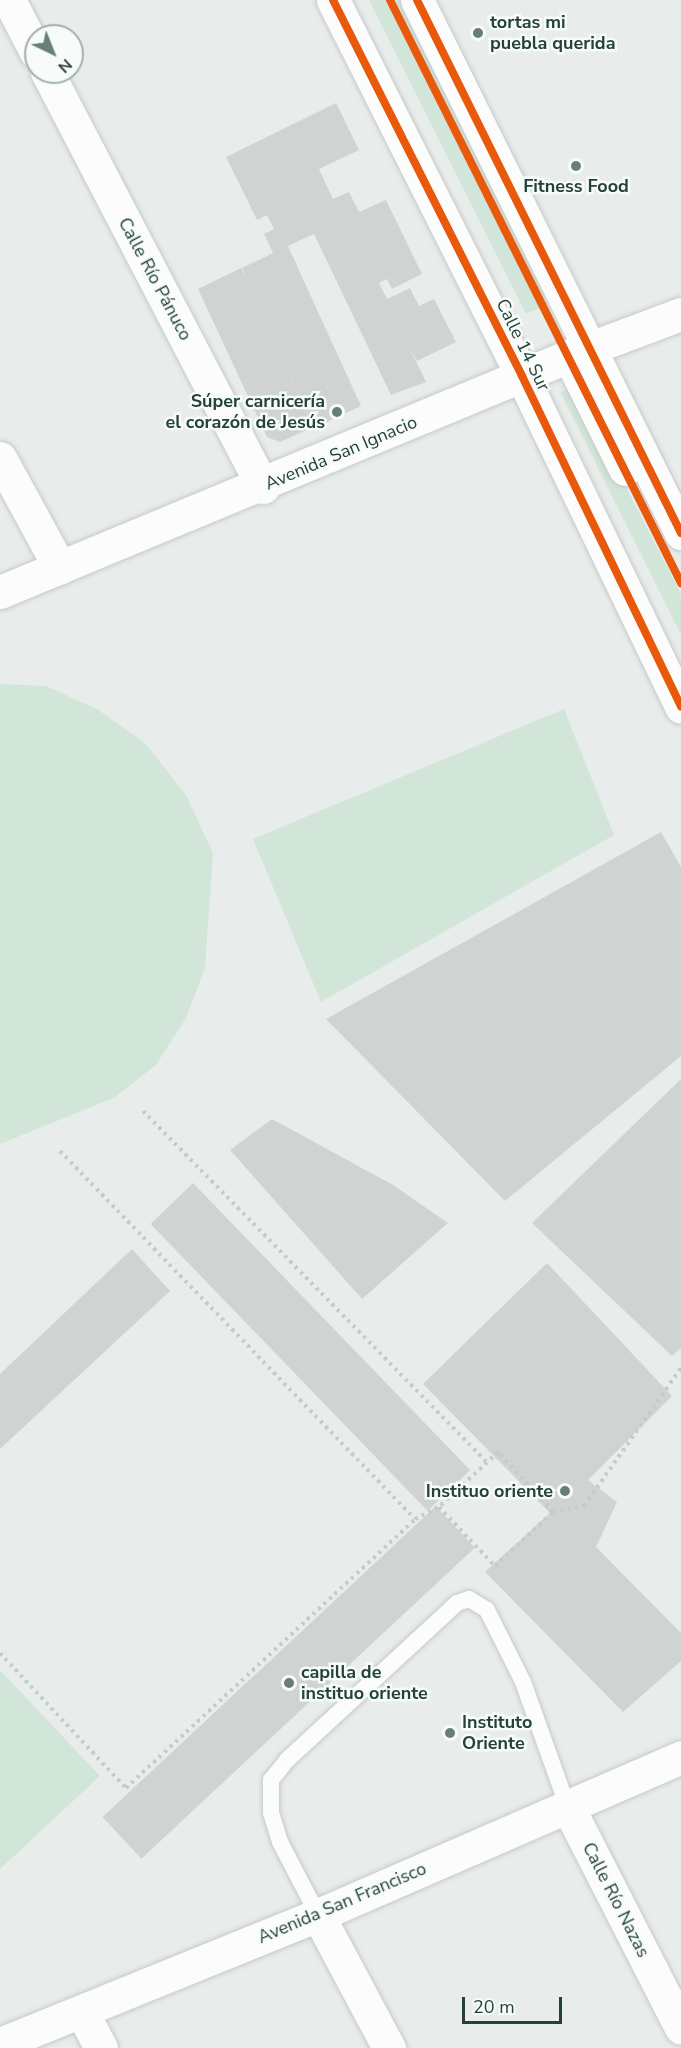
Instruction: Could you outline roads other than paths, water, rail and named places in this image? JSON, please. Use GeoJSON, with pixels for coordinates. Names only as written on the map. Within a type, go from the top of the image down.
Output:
{"type":"FeatureCollection","features":[{"type":"Feature","properties":{"kind":"street"},"geometry":{"type":"LineString","coordinates":[[9,0],[24,29]]}},
{"type":"Feature","properties":{"kind":"street","name":"Calle 14 Sur"},"geometry":{"type":"LineString","coordinates":[[333,0],[522,376],[681,707]]}},
{"type":"Feature","properties":{"kind":"street"},"geometry":{"type":"LineString","coordinates":[[417,0],[580,352],[653,524],[681,559]]}},
{"type":"Feature","properties":{"kind":"street","name":"Calle Río Pánuco"},"geometry":{"type":"LineString","coordinates":[[53,84],[263,487]]}},
{"type":"Feature","properties":{"kind":"street","name":"Avenida San Ignacio"},"geometry":{"type":"LineString","coordinates":[[0,592],[263,487],[580,352],[681,314]]}},
{"type":"Feature","properties":{"kind":"street"},"geometry":{"type":"LineString","coordinates":[[580,352],[681,533]]}},
{"type":"Feature","properties":{"kind":"street"},"geometry":{"type":"LineString","coordinates":[[0,458],[60,568]]}},
{"type":"Feature","properties":{"kind":"street","name":"Avenida San Francisco"},"geometry":{"type":"LineString","coordinates":[[0,2044],[318,1915],[681,1757]]}},
{"type":"Feature","properties":{"kind":"street","name":"Calle Río Nazas"},"geometry":{"type":"LineString","coordinates":[[567,1805],[681,2028]]}},
{"type":"Feature","properties":{"kind":"street"},"geometry":{"type":"LineString","coordinates":[[318,1915],[389,2048]]}},
{"type":"Feature","properties":{"kind":"street"},"geometry":{"type":"LineString","coordinates":[[82,2012],[101,2048]]}},
{"type":"Feature","properties":{"kind":"lane"},"geometry":{"type":"LineString","coordinates":[[318,1915],[280,1842],[271,1813],[271,1780],[287,1760],[457,1603],[469,1599],[487,1610],[523,1682],[567,1805]]}},
{"type":"Feature","properties":{"kind":"place","name":"tortas mi puebla querida"},"geometry":{"type":"Point","coordinates":[478,33]}},
{"type":"Feature","properties":{"kind":"place","name":"Fitness Food"},"geometry":{"type":"Point","coordinates":[576,166]}},
{"type":"Feature","properties":{"kind":"place","name":"Súper carnicería el corazón de Jesús"},"geometry":{"type":"Point","coordinates":[337,412]}},
{"type":"Feature","properties":{"kind":"place","name":"Instituo oriente"},"geometry":{"type":"Point","coordinates":[565,1491]}},
{"type":"Feature","properties":{"kind":"place","name":"capilla de instituo oriente"},"geometry":{"type":"Point","coordinates":[289,1683]}},
{"type":"Feature","properties":{"kind":"place","name":"Instituto Oriente"},"geometry":{"type":"Point","coordinates":[450,1733]}}]}
